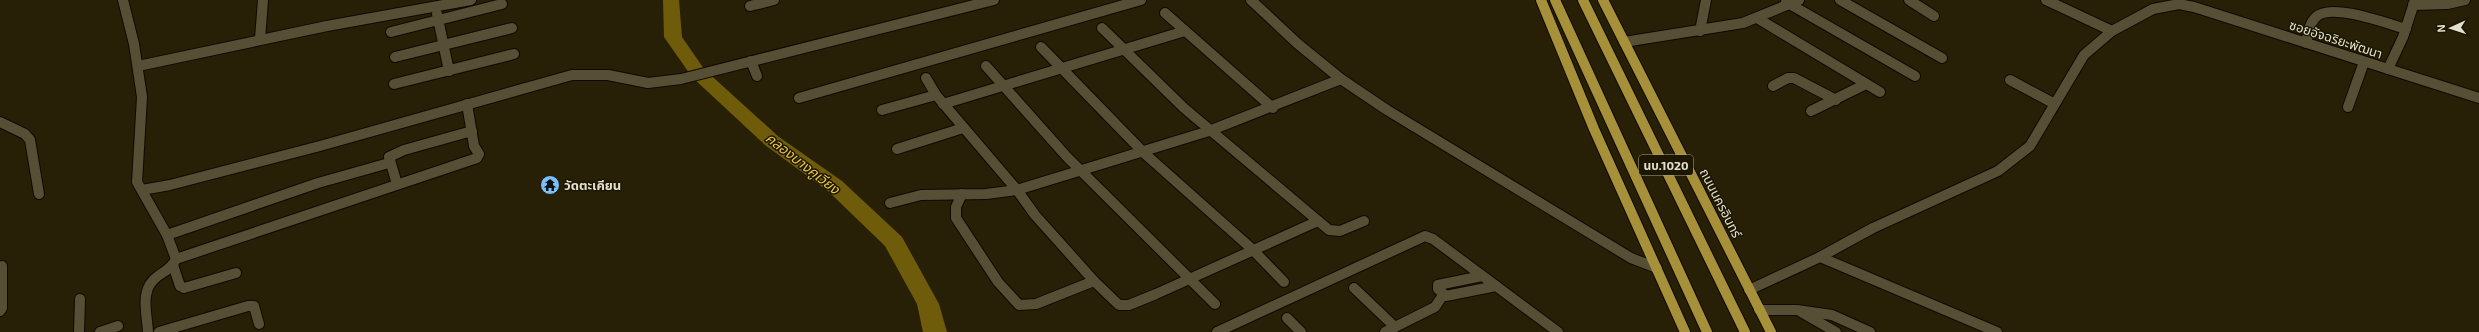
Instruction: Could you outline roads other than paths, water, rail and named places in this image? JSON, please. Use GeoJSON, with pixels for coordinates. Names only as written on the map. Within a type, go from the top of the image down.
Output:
{"type":"FeatureCollection","features":[{"type":"Feature","properties":{"kind":"main road"},"geometry":{"type":"LineString","coordinates":[[1541,0],[1592,122],[1657,268],[1683,331]]}},
{"type":"Feature","properties":{"kind":"main road","name":"นบ.1020"},"geometry":{"type":"LineString","coordinates":[[1555,0],[1707,332]]}},
{"type":"Feature","properties":{"kind":"main road","name":"นบ.1020"},"geometry":{"type":"LineString","coordinates":[[1583,0],[1660,154],[1745,332]]}},
{"type":"Feature","properties":{"kind":"main road","name":"ถนนนครอินทร์"},"geometry":{"type":"LineString","coordinates":[[1603,0],[1771,332]]}},
{"type":"Feature","properties":{"kind":"street"},"geometry":{"type":"LineString","coordinates":[[124,0],[138,66],[142,97],[137,182],[167,234],[180,286],[184,288],[236,273]]}},
{"type":"Feature","properties":{"kind":"street"},"geometry":{"type":"LineString","coordinates":[[260,39],[263,0]]}},
{"type":"Feature","properties":{"kind":"street"},"geometry":{"type":"LineString","coordinates":[[138,66],[260,39],[471,0]]}},
{"type":"Feature","properties":{"kind":"street"},"geometry":{"type":"LineString","coordinates":[[750,6],[774,0]]}},
{"type":"Feature","properties":{"kind":"street"},"geometry":{"type":"LineString","coordinates":[[142,190],[170,186],[327,144],[572,75],[608,75],[648,83],[681,79],[994,0]]}},
{"type":"Feature","properties":{"kind":"street"},"geometry":{"type":"LineString","coordinates":[[799,98],[1142,0]]}},
{"type":"Feature","properties":{"kind":"street"},"geometry":{"type":"LineString","coordinates":[[1251,0],[1298,44],[1341,79],[1424,134],[1617,250],[1657,268]]}},
{"type":"Feature","properties":{"kind":"street"},"geometry":{"type":"LineString","coordinates":[[1700,31],[1706,0]]}},
{"type":"Feature","properties":{"kind":"street"},"geometry":{"type":"LineString","coordinates":[[1624,42],[1724,28],[1757,18],[1786,2],[1799,0]]}},
{"type":"Feature","properties":{"kind":"street"},"geometry":{"type":"LineString","coordinates":[[1840,0],[1942,58]]}},
{"type":"Feature","properties":{"kind":"street"},"geometry":{"type":"LineString","coordinates":[[1909,0],[1934,16]]}},
{"type":"Feature","properties":{"kind":"street"},"geometry":{"type":"LineString","coordinates":[[2046,0],[2112,32]]}},
{"type":"Feature","properties":{"kind":"street"},"geometry":{"type":"LineString","coordinates":[[2388,69],[2406,29],[2414,3],[2447,4],[2465,0]]}},
{"type":"Feature","properties":{"kind":"street"},"geometry":{"type":"LineString","coordinates":[[1786,2],[1915,76]]}},
{"type":"Feature","properties":{"kind":"street"},"geometry":{"type":"LineString","coordinates":[[1749,290],[1820,257],[1873,228],[1998,171],[2028,148],[2044,123],[2053,103],[2084,55],[2112,32],[2154,9],[2179,3]]}},
{"type":"Feature","properties":{"kind":"street","name":"ซอยอัจฉริยะพัฒนา"},"geometry":{"type":"LineString","coordinates":[[2179,3],[2479,98]]}},
{"type":"Feature","properties":{"kind":"street"},"geometry":{"type":"LineString","coordinates":[[391,32],[502,4]]}},
{"type":"Feature","properties":{"kind":"street"},"geometry":{"type":"LineString","coordinates":[[435,6],[449,71]]}},
{"type":"Feature","properties":{"kind":"street"},"geometry":{"type":"LineString","coordinates":[[1165,13],[1274,108]]}},
{"type":"Feature","properties":{"kind":"street"},"geometry":{"type":"LineString","coordinates":[[2306,43],[2313,20],[2323,13],[2344,13],[2406,29]]}},
{"type":"Feature","properties":{"kind":"street"},"geometry":{"type":"LineString","coordinates":[[1757,18],[1880,92]]}},
{"type":"Feature","properties":{"kind":"street"},"geometry":{"type":"LineString","coordinates":[[395,57],[512,28]]}},
{"type":"Feature","properties":{"kind":"street"},"geometry":{"type":"LineString","coordinates":[[1102,28],[1123,51],[1209,131],[1329,230],[1335,232],[1364,221]]}},
{"type":"Feature","properties":{"kind":"street"},"geometry":{"type":"LineString","coordinates":[[943,104],[1123,51],[1185,31]]}},
{"type":"Feature","properties":{"kind":"street"},"geometry":{"type":"LineString","coordinates":[[1041,47],[1144,152],[1252,249],[1284,282]]}},
{"type":"Feature","properties":{"kind":"street"},"geometry":{"type":"LineString","coordinates":[[394,84],[514,54]]}},
{"type":"Feature","properties":{"kind":"street"},"geometry":{"type":"LineString","coordinates":[[751,61],[757,76]]}},
{"type":"Feature","properties":{"kind":"street"},"geometry":{"type":"LineString","coordinates":[[2348,107],[2364,62]]}},
{"type":"Feature","properties":{"kind":"street"},"geometry":{"type":"LineString","coordinates":[[986,66],[1002,86],[1082,172],[1187,279],[1215,304]]}},
{"type":"Feature","properties":{"kind":"street"},"geometry":{"type":"LineString","coordinates":[[926,78],[943,104],[1017,190],[1035,215],[1094,281],[1119,305],[1129,305],[1252,249],[1318,221]]}},
{"type":"Feature","properties":{"kind":"street"},"geometry":{"type":"LineString","coordinates":[[1773,86],[1788,78],[1794,78],[1836,100]]}},
{"type":"Feature","properties":{"kind":"street"},"geometry":{"type":"LineString","coordinates":[[890,203],[922,195],[1001,193],[1017,190],[1082,172],[1209,131],[1274,108],[1341,79]]}},
{"type":"Feature","properties":{"kind":"street"},"geometry":{"type":"LineString","coordinates":[[2010,80],[2053,103]]}},
{"type":"Feature","properties":{"kind":"street"},"geometry":{"type":"LineString","coordinates":[[1811,111],[1866,84]]}},
{"type":"Feature","properties":{"kind":"street"},"geometry":{"type":"LineString","coordinates":[[882,110],[936,95]]}},
{"type":"Feature","properties":{"kind":"street"},"geometry":{"type":"LineString","coordinates":[[148,332],[146,289],[153,280],[174,262],[397,184],[477,158],[479,154],[474,146],[468,104]]}},
{"type":"Feature","properties":{"kind":"street"},"geometry":{"type":"LineString","coordinates":[[0,122],[25,134],[30,140],[39,194]]}},
{"type":"Feature","properties":{"kind":"street"},"geometry":{"type":"LineString","coordinates":[[897,149],[963,128]]}},
{"type":"Feature","properties":{"kind":"street"},"geometry":{"type":"LineString","coordinates":[[397,184],[388,157],[393,153],[472,131]]}},
{"type":"Feature","properties":{"kind":"street"},"geometry":{"type":"LineString","coordinates":[[167,234],[318,183],[389,163]]}},
{"type":"Feature","properties":{"kind":"street"},"geometry":{"type":"LineString","coordinates":[[962,194],[956,207],[956,218],[998,282],[1019,305],[1036,304],[1094,281]]}},
{"type":"Feature","properties":{"kind":"street"},"geometry":{"type":"LineString","coordinates":[[1217,332],[1420,237],[1430,237],[1558,332]]}},
{"type":"Feature","properties":{"kind":"street"},"geometry":{"type":"LineString","coordinates":[[1820,257],[1997,332]]}},
{"type":"Feature","properties":{"kind":"street"},"geometry":{"type":"LineString","coordinates":[[0,311],[2,308],[2,266]]}},
{"type":"Feature","properties":{"kind":"street"},"geometry":{"type":"LineString","coordinates":[[1443,295],[1438,289],[1438,285],[1482,276]]}},
{"type":"Feature","properties":{"kind":"street"},"geometry":{"type":"LineString","coordinates":[[1354,288],[1390,330],[1435,307],[1443,295],[1496,286]]}},
{"type":"Feature","properties":{"kind":"street"},"geometry":{"type":"LineString","coordinates":[[79,332],[80,299]]}},
{"type":"Feature","properties":{"kind":"street"},"geometry":{"type":"LineString","coordinates":[[159,332],[248,306],[254,306],[257,311],[259,324]]}},
{"type":"Feature","properties":{"kind":"street"},"geometry":{"type":"LineString","coordinates":[[1759,310],[1797,310],[1832,315],[1870,332]]}},
{"type":"Feature","properties":{"kind":"street"},"geometry":{"type":"LineString","coordinates":[[1797,310],[1836,332]]}},
{"type":"Feature","properties":{"kind":"street"},"geometry":{"type":"LineString","coordinates":[[1287,318],[1301,332]]}},
{"type":"Feature","properties":{"kind":"street"},"geometry":{"type":"LineString","coordinates":[[100,332],[118,326]]}},
{"type":"Feature","properties":{"kind":"waterway","name":"คลองบางคูเวียง"},"geometry":{"type":"LineString","coordinates":[[671,0],[673,37],[698,73],[772,141],[835,186],[894,242],[928,304],[935,332]]}},
{"type":"Feature","properties":{"kind":"place","name":"วัดตะเคียน"},"geometry":{"type":"Point","coordinates":[550,185]}}]}
